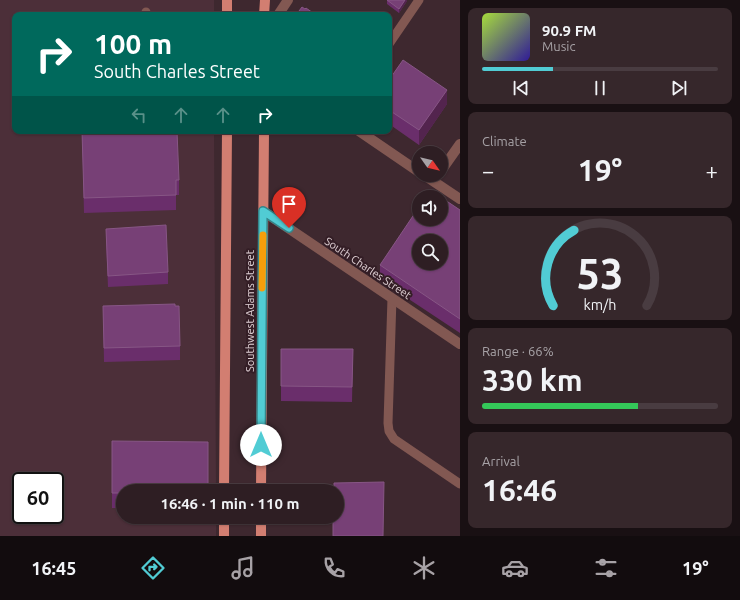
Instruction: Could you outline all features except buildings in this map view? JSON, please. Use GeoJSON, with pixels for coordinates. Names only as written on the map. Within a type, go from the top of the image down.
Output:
{"type":"FeatureCollection","features":[{"type":"Feature","properties":{"kind":"main road"},"geometry":{"type":"LineString","coordinates":[[227,0],[227,12]]}},
{"type":"Feature","properties":{"kind":"main road"},"geometry":{"type":"LineString","coordinates":[[264,12],[265,0]]}},
{"type":"Feature","properties":{"kind":"main road"},"geometry":{"type":"LineString","coordinates":[[224,484],[227,134]]}},
{"type":"Feature","properties":{"kind":"main road","name":"Southwest Adams Street"},"geometry":{"type":"LineString","coordinates":[[261,484],[264,134]]}},
{"type":"Feature","properties":{"kind":"main road"},"geometry":{"type":"LineString","coordinates":[[224,524],[224,536]]}},
{"type":"Feature","properties":{"kind":"main road"},"geometry":{"type":"LineString","coordinates":[[261,524],[261,536]]}},
{"type":"Feature","properties":{"kind":"street"},"geometry":{"type":"LineString","coordinates":[[280,12],[288,0]]}},
{"type":"Feature","properties":{"kind":"street"},"geometry":{"type":"LineString","coordinates":[[363,134],[412,167]]}},
{"type":"Feature","properties":{"kind":"street"},"geometry":{"type":"LineString","coordinates":[[448,161],[460,144]]}},
{"type":"Feature","properties":{"kind":"street"},"geometry":{"type":"LineString","coordinates":[[441,182],[460,199]]}},
{"type":"Feature","properties":{"kind":"street","name":"South Charles Street"},"geometry":{"type":"LineString","coordinates":[[263,211],[460,344]]}},
{"type":"Feature","properties":{"kind":"lane"},"geometry":{"type":"LineString","coordinates":[[392,40],[419,0]]}},
{"type":"Feature","properties":{"kind":"lane"},"geometry":{"type":"LineString","coordinates":[[392,298],[389,431],[394,439],[460,484]]}},
{"type":"Feature","properties":{"kind":"shaded area"},"geometry":{"type":"Polygon","coordinates":[[[0,0],[214,0],[214,12],[12,12],[12,134],[214,134],[216,484],[116,484],[116,524],[216,524],[216,536],[0,536],[0,0]]]}},
{"type":"Feature","properties":{"kind":"slow traffic"},"geometry":{"type":"LineString","coordinates":[[262,288],[263,235]]}},
{"type":"Feature","properties":{"kind":"route"},"geometry":{"type":"LineString","coordinates":[[261,445],[263,211],[289,228]]}}]}
